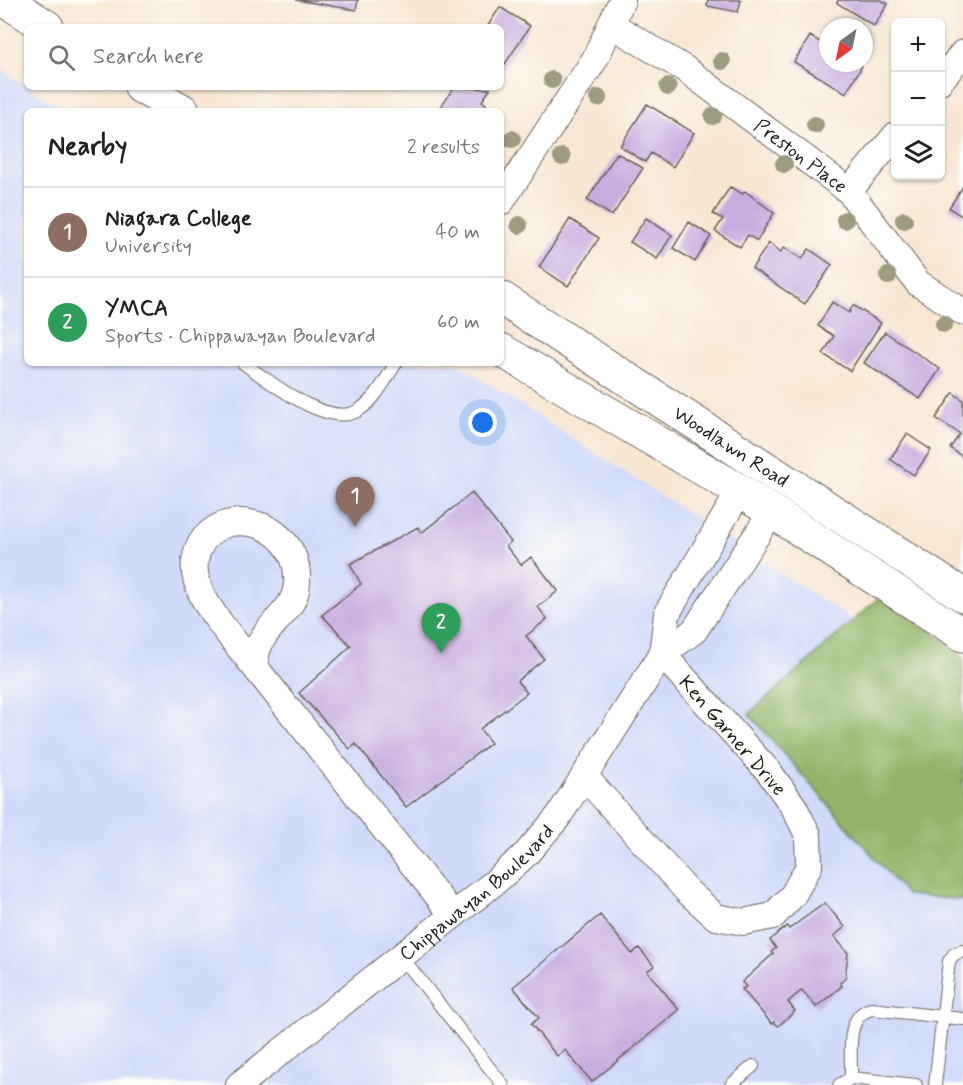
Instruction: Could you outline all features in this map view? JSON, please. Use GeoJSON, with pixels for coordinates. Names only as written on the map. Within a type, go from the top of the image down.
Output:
{"type":"FeatureCollection","features":[{"type":"Feature","properties":{"kind":"main road"},"geometry":{"type":"LineString","coordinates":[[5,0],[42,24]]}},
{"type":"Feature","properties":{"kind":"main road"},"geometry":{"type":"LineString","coordinates":[[156,98],[177,108]]}},
{"type":"Feature","properties":{"kind":"main road","name":"Woodlawn Road"},"geometry":{"type":"LineString","coordinates":[[504,300],[963,595]]}},
{"type":"Feature","properties":{"kind":"main road","name":"Woodlawn Road"},"geometry":{"type":"LineString","coordinates":[[504,352],[740,491],[963,635]]}},
{"type":"Feature","properties":{"kind":"street"},"geometry":{"type":"LineString","coordinates":[[504,197],[595,59],[622,0]]}},
{"type":"Feature","properties":{"kind":"street","name":"Preston Place"},"geometry":{"type":"LineString","coordinates":[[612,25],[685,69],[849,191],[918,283],[963,312]]}},
{"type":"Feature","properties":{"kind":"street"},"geometry":{"type":"LineString","coordinates":[[945,75],[963,53]]}},
{"type":"Feature","properties":{"kind":"street"},"geometry":{"type":"LineString","coordinates":[[849,191],[891,141]]}},
{"type":"Feature","properties":{"kind":"street","name":"Chippawayan Boulevard"},"geometry":{"type":"LineString","coordinates":[[662,654],[667,612],[740,491]]}},
{"type":"Feature","properties":{"kind":"street","name":"Chippawayan Boulevard"},"geometry":{"type":"LineString","coordinates":[[239,1085],[526,854],[558,817],[586,778],[662,654],[694,631],[772,512]]}},
{"type":"Feature","properties":{"kind":"street"},"geometry":{"type":"LineString","coordinates":[[254,666],[257,648],[264,634],[291,604],[297,586],[296,569],[292,552],[281,537],[242,520],[226,523],[214,531],[202,543],[195,562],[199,586],[212,612],[254,666],[453,915]]}},
{"type":"Feature","properties":{"kind":"street","name":"Ken Garner Drive"},"geometry":{"type":"LineString","coordinates":[[586,778],[688,892],[716,917],[743,922],[772,916],[794,895],[809,866],[808,835],[794,807],[768,772],[662,654]]}},
{"type":"Feature","properties":{"kind":"lane"},"geometry":{"type":"LineString","coordinates":[[248,366],[309,405],[331,415],[357,412],[372,399],[394,366]]}},
{"type":"Feature","properties":{"kind":"lane"},"geometry":{"type":"LineString","coordinates":[[935,1085],[949,961],[954,954],[963,951]]}},
{"type":"Feature","properties":{"kind":"lane"},"geometry":{"type":"LineString","coordinates":[[401,956],[503,1085]]}},
{"type":"Feature","properties":{"kind":"lane"},"geometry":{"type":"LineString","coordinates":[[851,1078],[853,1028],[856,1017],[864,1011],[872,1009],[963,1019]]}},
{"type":"Feature","properties":{"kind":"lane"},"geometry":{"type":"LineString","coordinates":[[731,1085],[753,1066]]}},
{"type":"Feature","properties":{"kind":"lane"},"geometry":{"type":"LineString","coordinates":[[839,1085],[851,1078],[916,1085]]}},
{"type":"Feature","properties":{"kind":"shaded area"},"geometry":{"type":"Polygon","coordinates":[[[0,68],[24,84],[24,90],[34,90],[61,108],[24,108],[24,366],[461,366],[963,691],[963,1085],[0,1085],[0,68]]]}},
{"type":"Feature","properties":{"kind":"green space"},"geometry":{"type":"Polygon","coordinates":[[[883,594],[963,656],[963,900],[907,895],[749,714],[883,594]]]}},
{"type":"Feature","properties":{"kind":"building"},"geometry":{"type":"Polygon","coordinates":[[[296,0],[358,0],[356,10],[296,0]]]}},
{"type":"Feature","properties":{"kind":"building"},"geometry":{"type":"Polygon","coordinates":[[[708,0],[741,0],[738,12],[707,6],[708,0]]]}},
{"type":"Feature","properties":{"kind":"building"},"geometry":{"type":"Polygon","coordinates":[[[838,0],[881,0],[888,4],[874,26],[873,18],[861,18],[837,3],[838,0]]]}},
{"type":"Feature","properties":{"kind":"building"},"geometry":{"type":"Polygon","coordinates":[[[500,7],[530,26],[504,65],[504,24],[489,24],[500,7]]]}},
{"type":"Feature","properties":{"kind":"building"},"geometry":{"type":"Polygon","coordinates":[[[810,36],[819,41],[819,72],[858,72],[846,93],[794,62],[810,36]]]}},
{"type":"Feature","properties":{"kind":"building"},"geometry":{"type":"Polygon","coordinates":[[[452,90],[489,90],[482,101],[486,104],[484,108],[440,108],[452,90]]]}},
{"type":"Feature","properties":{"kind":"building"},"geometry":{"type":"Polygon","coordinates":[[[647,104],[694,133],[673,167],[651,153],[645,162],[620,146],[647,104]]]}},
{"type":"Feature","properties":{"kind":"building"},"geometry":{"type":"Polygon","coordinates":[[[617,153],[643,168],[612,216],[587,200],[617,153]]]}},
{"type":"Feature","properties":{"kind":"building"},"geometry":{"type":"Polygon","coordinates":[[[963,186],[963,217],[949,208],[963,186]]]}},
{"type":"Feature","properties":{"kind":"building"},"geometry":{"type":"Polygon","coordinates":[[[730,187],[743,194],[745,191],[774,213],[757,241],[748,235],[740,247],[715,231],[723,219],[713,214],[730,187]]]}},
{"type":"Feature","properties":{"kind":"building"},"geometry":{"type":"Polygon","coordinates":[[[646,218],[672,235],[657,259],[630,242],[646,218]]]}},
{"type":"Feature","properties":{"kind":"building"},"geometry":{"type":"Polygon","coordinates":[[[570,219],[599,238],[568,286],[539,267],[570,219]]]}},
{"type":"Feature","properties":{"kind":"building"},"geometry":{"type":"Polygon","coordinates":[[[689,222],[711,236],[695,262],[673,248],[689,222]]]}},
{"type":"Feature","properties":{"kind":"building"},"geometry":{"type":"Polygon","coordinates":[[[769,243],[781,252],[784,247],[802,259],[809,249],[832,265],[805,304],[752,268],[769,243]]]}},
{"type":"Feature","properties":{"kind":"building"},"geometry":{"type":"Polygon","coordinates":[[[832,302],[849,313],[853,305],[881,323],[850,371],[823,354],[834,336],[818,326],[832,302]]]}},
{"type":"Feature","properties":{"kind":"building"},"geometry":{"type":"Polygon","coordinates":[[[885,332],[940,369],[920,399],[864,363],[885,332]]]}},
{"type":"Feature","properties":{"kind":"building"},"geometry":{"type":"Polygon","coordinates":[[[953,393],[963,400],[963,457],[950,448],[960,434],[936,418],[953,393]]]}},
{"type":"Feature","properties":{"kind":"building"},"geometry":{"type":"Polygon","coordinates":[[[907,434],[931,450],[914,475],[890,459],[907,434]]]}},
{"type":"Feature","properties":{"kind":"building"},"geometry":{"type":"Polygon","coordinates":[[[472,493],[511,542],[506,546],[521,565],[531,557],[558,591],[538,607],[547,619],[526,636],[544,659],[517,681],[527,693],[480,729],[491,743],[406,807],[356,744],[350,749],[299,693],[351,646],[322,615],[361,584],[350,564],[418,527],[421,533],[472,493]]]}},
{"type":"Feature","properties":{"kind":"building"},"geometry":{"type":"Polygon","coordinates":[[[825,903],[845,927],[834,936],[848,953],[845,979],[840,983],[842,986],[816,1007],[802,990],[788,1002],[795,1011],[778,1026],[774,1022],[772,1024],[742,989],[746,987],[742,982],[773,954],[771,952],[776,948],[770,940],[787,926],[789,929],[825,903]]]}},
{"type":"Feature","properties":{"kind":"building"},"geometry":{"type":"Polygon","coordinates":[[[600,915],[632,954],[639,948],[654,966],[647,971],[679,1010],[592,1082],[565,1050],[557,1056],[531,1024],[539,1018],[513,987],[600,915]]]}},
{"type":"Feature","properties":{"kind":"place","name":"Niagara College"},"geometry":{"type":"Point","coordinates":[355,527]}},
{"type":"Feature","properties":{"kind":"place","name":"YMCA"},"geometry":{"type":"Point","coordinates":[441,653]}}]}
